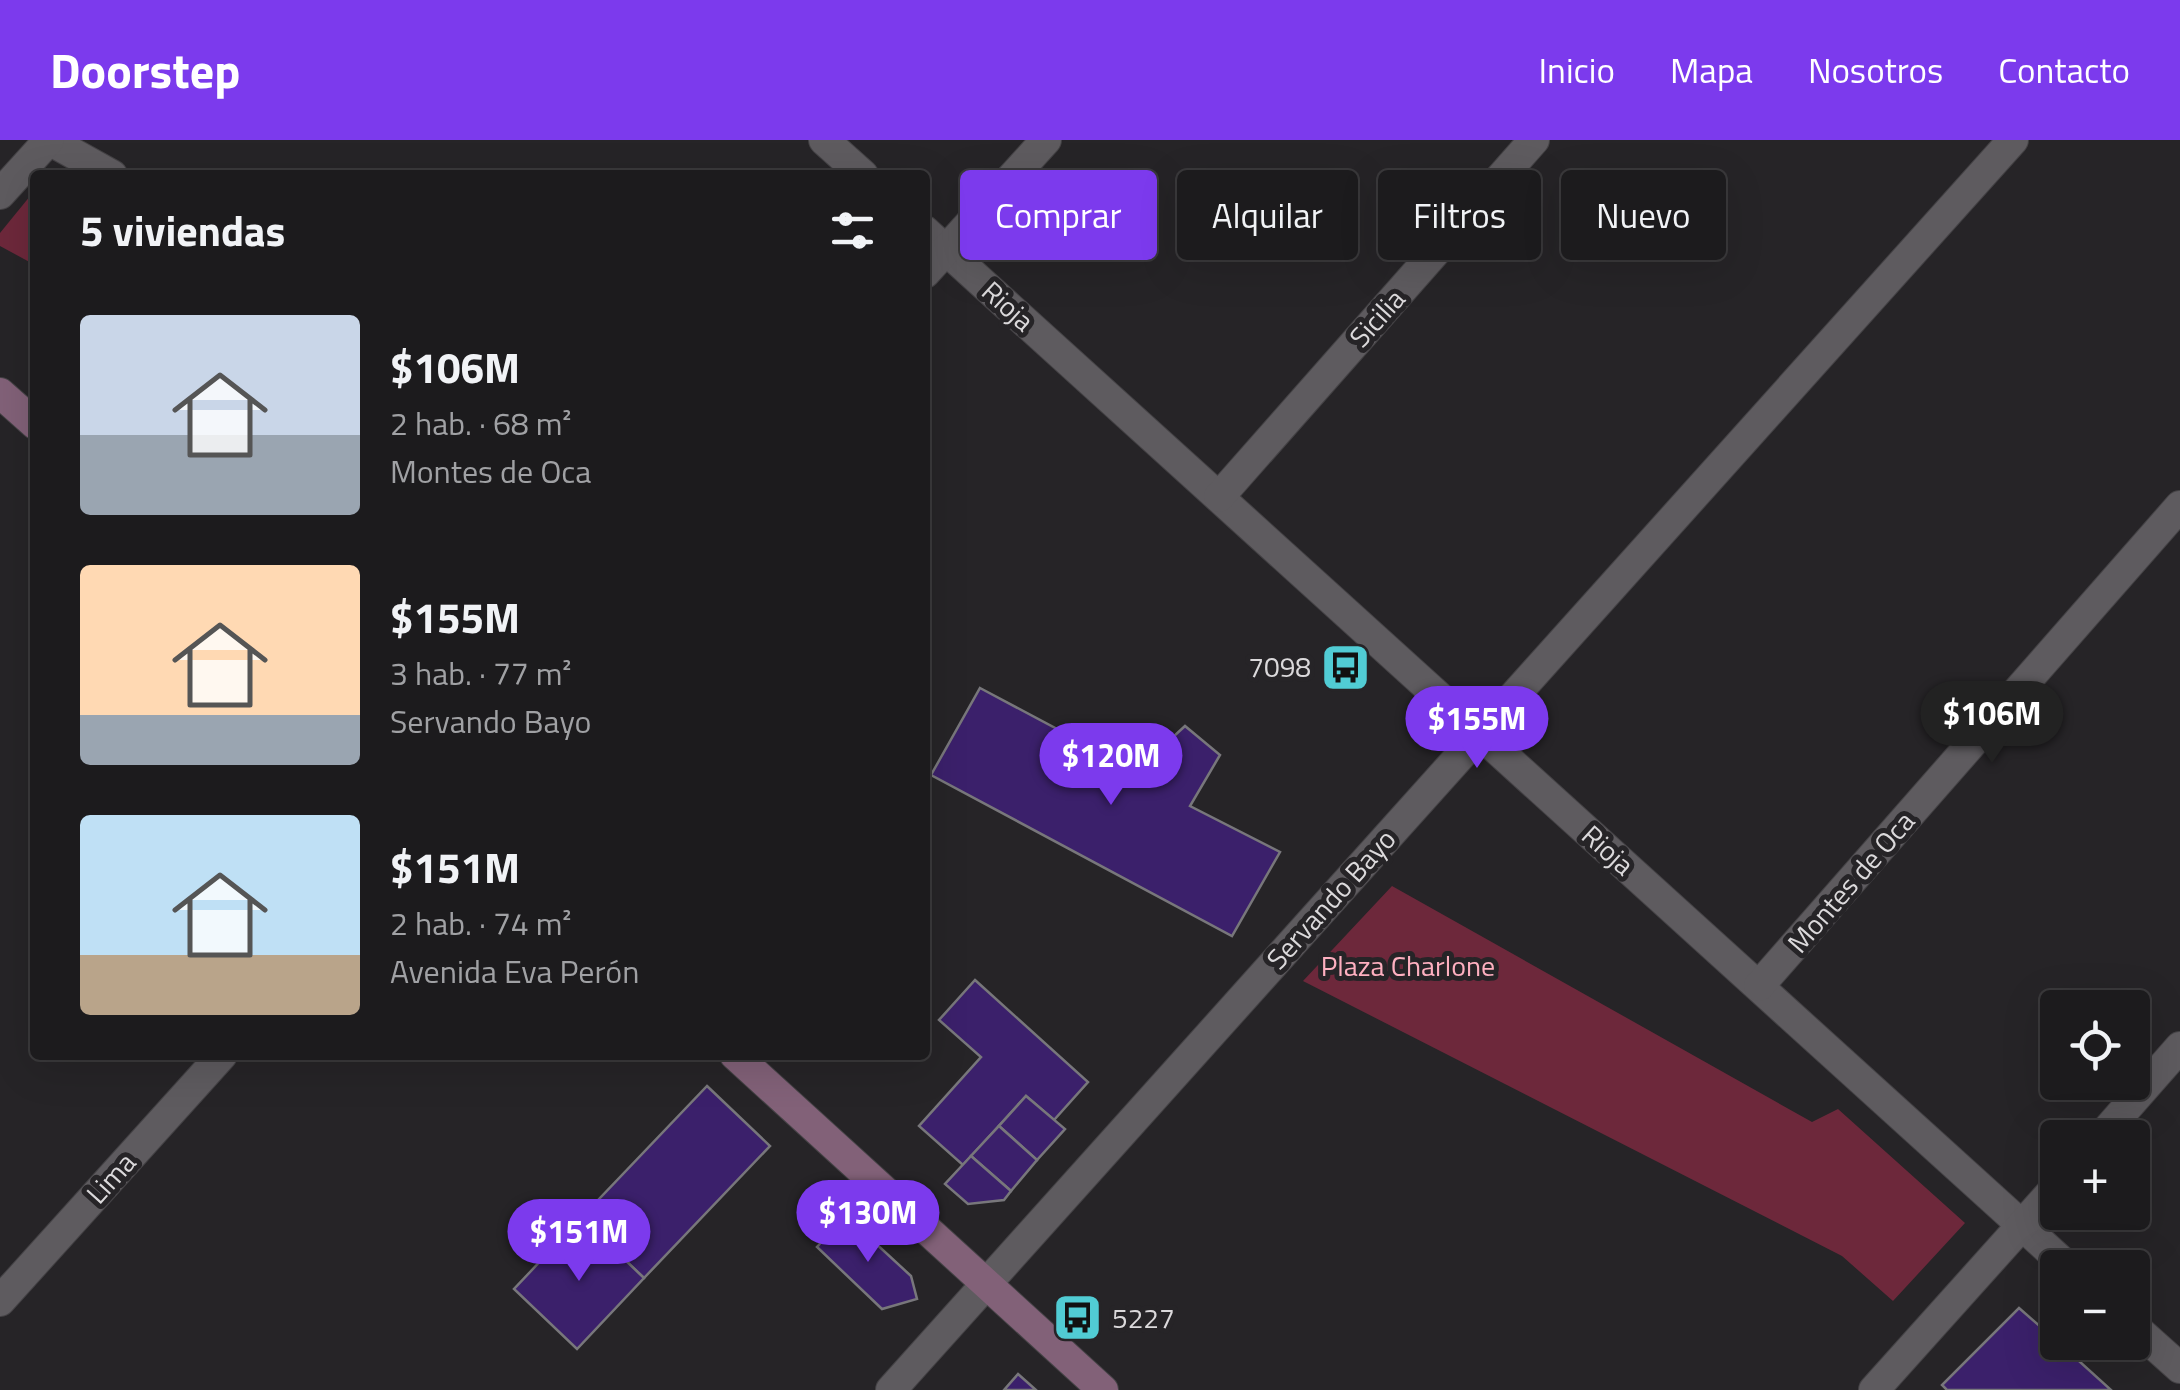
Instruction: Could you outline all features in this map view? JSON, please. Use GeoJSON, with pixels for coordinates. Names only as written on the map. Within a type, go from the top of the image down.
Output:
{"type":"FeatureCollection","features":[{"type":"Feature","properties":{"kind":"main road"},"geometry":{"type":"LineString","coordinates":[[0,393],[30,420]]}},
{"type":"Feature","properties":{"kind":"main road"},"geometry":{"type":"LineString","coordinates":[[740,1060],[1102,1390]]}},
{"type":"Feature","properties":{"kind":"street"},"geometry":{"type":"LineString","coordinates":[[0,194],[49,140],[103,170]]}},
{"type":"Feature","properties":{"kind":"street"},"geometry":{"type":"LineString","coordinates":[[824,140],[857,170]]}},
{"type":"Feature","properties":{"kind":"street"},"geometry":{"type":"LineString","coordinates":[[936,241],[1046,140]]}},
{"type":"Feature","properties":{"kind":"street","name":"Sicilia"},"geometry":{"type":"LineString","coordinates":[[1218,496],[1534,140]]}},
{"type":"Feature","properties":{"kind":"street","name":"Servando Bayo"},"geometry":{"type":"LineString","coordinates":[[891,1390],[2012,140]]}},
{"type":"Feature","properties":{"kind":"street","name":"Rioja"},"geometry":{"type":"LineString","coordinates":[[936,241],[2049,1250]]}},
{"type":"Feature","properties":{"kind":"street","name":"Montes de Oca"},"geometry":{"type":"LineString","coordinates":[[1759,986],[2180,506]]}},
{"type":"Feature","properties":{"kind":"street"},"geometry":{"type":"LineString","coordinates":[[2116,1120],[2180,1048]]}},
{"type":"Feature","properties":{"kind":"street","name":"Lima"},"geometry":{"type":"LineString","coordinates":[[0,1301],[217,1060]]}},
{"type":"Feature","properties":{"kind":"street"},"geometry":{"type":"LineString","coordinates":[[1874,1390],[2040,1205]]}},
{"type":"Feature","properties":{"kind":"street"},"geometry":{"type":"LineString","coordinates":[[2150,1341],[2180,1368]]}},
{"type":"Feature","properties":{"kind":"green space"},"geometry":{"type":"Polygon","coordinates":[[[30,196],[30,262],[0,246],[0,233],[30,196]]]}},
{"type":"Feature","properties":{"kind":"green space","name":"Plaza Charlone"},"geometry":{"type":"Polygon","coordinates":[[[1392,886],[1812,1122],[1838,1109],[1965,1223],[1893,1301],[1842,1256],[1303,981],[1392,886]]]}},
{"type":"Feature","properties":{"kind":"building"},"geometry":{"type":"Polygon","coordinates":[[[980,688],[1136,771],[1185,726],[1220,755],[1190,806],[1280,852],[1232,936],[931,775],[980,688]]]}},
{"type":"Feature","properties":{"kind":"building"},"geometry":{"type":"Polygon","coordinates":[[[975,980],[1088,1082],[1054,1120],[1026,1096],[963,1165],[919,1126],[981,1057],[939,1020],[975,980]]]}},
{"type":"Feature","properties":{"kind":"building"},"geometry":{"type":"Polygon","coordinates":[[[707,1086],[770,1146],[644,1278],[581,1218],[707,1086]]]}},
{"type":"Feature","properties":{"kind":"building"},"geometry":{"type":"Polygon","coordinates":[[[1026,1096],[1065,1129],[1037,1160],[999,1126],[1026,1096]]]}},
{"type":"Feature","properties":{"kind":"building"},"geometry":{"type":"Polygon","coordinates":[[[999,1126],[1037,1160],[1011,1191],[971,1156],[999,1126]]]}},
{"type":"Feature","properties":{"kind":"building"},"geometry":{"type":"Polygon","coordinates":[[[971,1156],[1011,1191],[1004,1200],[968,1204],[945,1184],[971,1156]]]}},
{"type":"Feature","properties":{"kind":"building"},"geometry":{"type":"Polygon","coordinates":[[[846,1216],[911,1276],[917,1299],[882,1309],[817,1247],[846,1216]]]}},
{"type":"Feature","properties":{"kind":"building"},"geometry":{"type":"Polygon","coordinates":[[[581,1218],[644,1278],[577,1349],[514,1289],[581,1218]]]}},
{"type":"Feature","properties":{"kind":"building"},"geometry":{"type":"Polygon","coordinates":[[[2019,1308],[2040,1327],[2040,1360],[2077,1360],[2111,1390],[1947,1390],[1942,1385],[2019,1308]]]}},
{"type":"Feature","properties":{"kind":"building"},"geometry":{"type":"Polygon","coordinates":[[[1018,1374],[1036,1390],[1004,1390],[1018,1374]]]}},
{"type":"Feature","properties":{"kind":"place","name":"7098"},"geometry":{"type":"Point","coordinates":[1346,667]}},
{"type":"Feature","properties":{"kind":"place","name":"5227"},"geometry":{"type":"Point","coordinates":[1077,1318]}}]}
